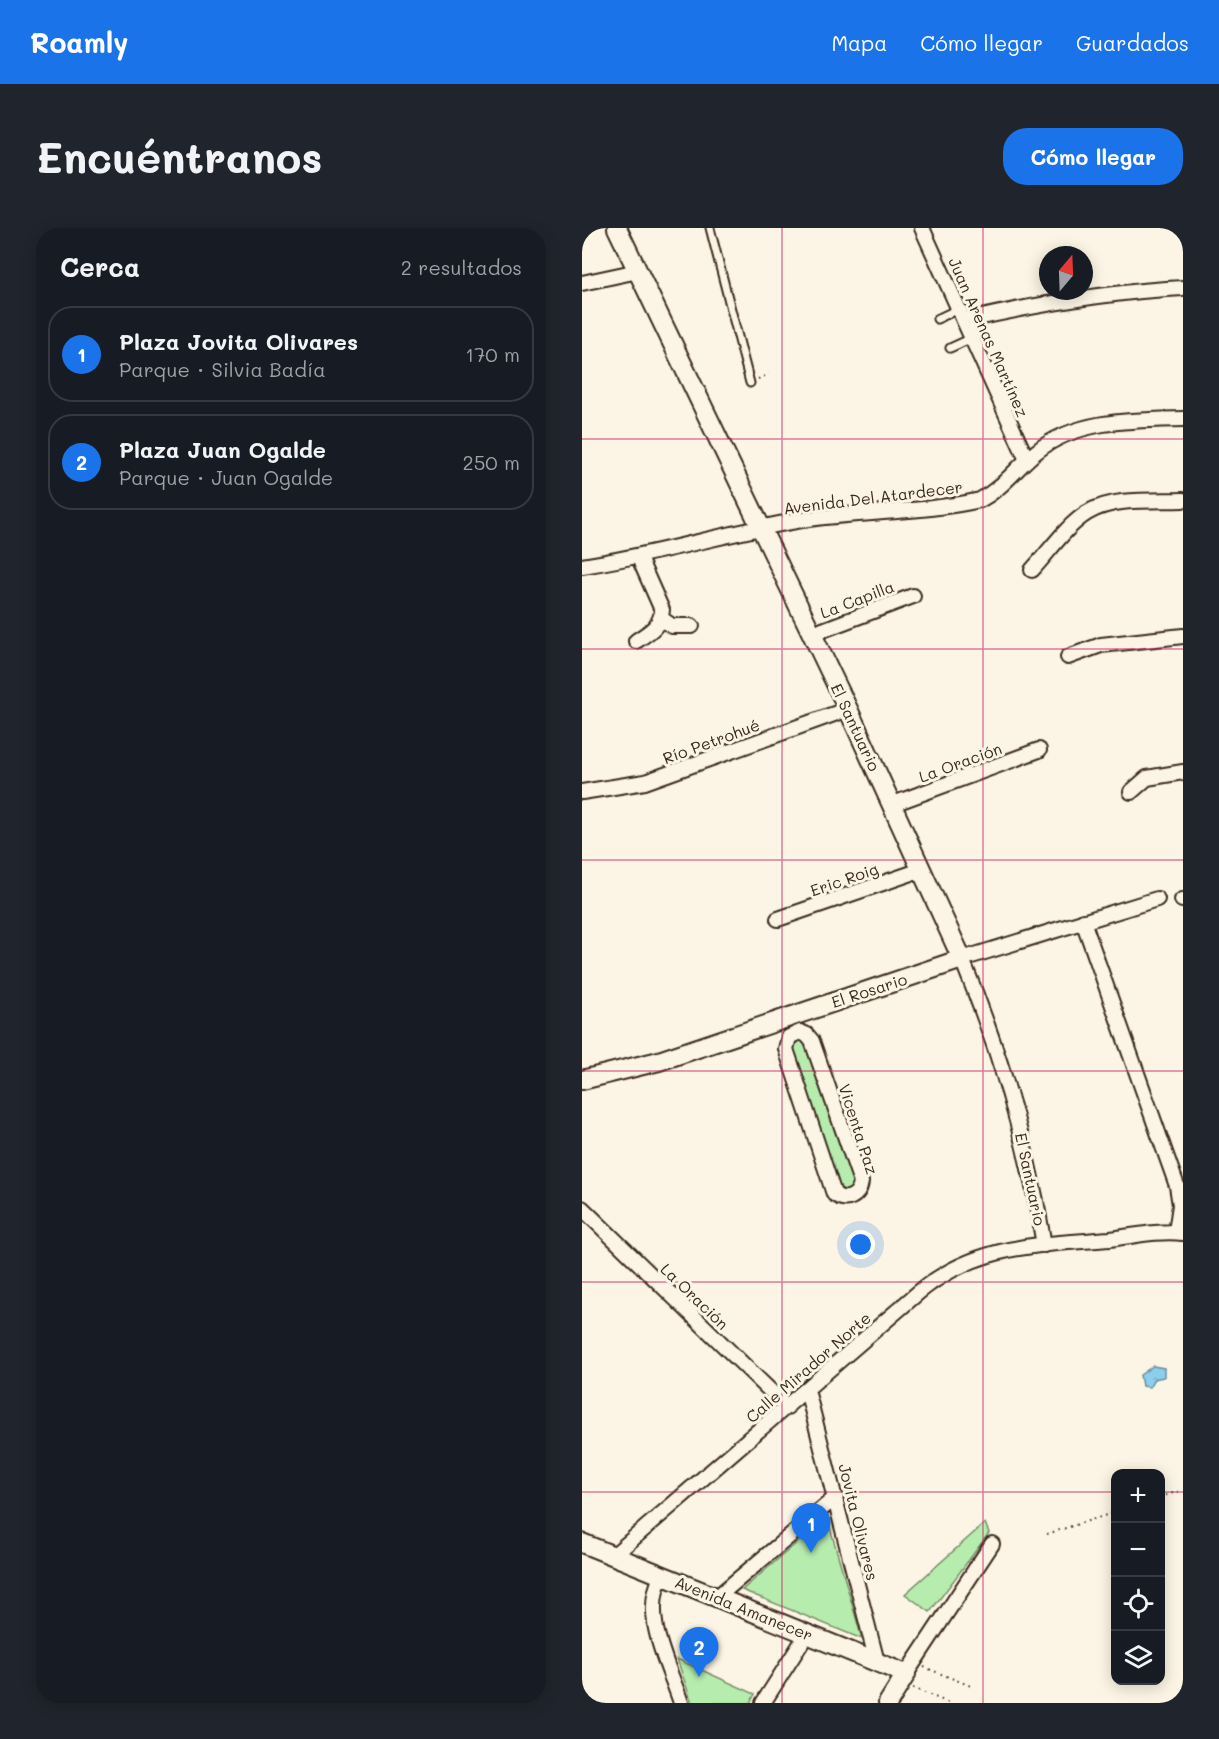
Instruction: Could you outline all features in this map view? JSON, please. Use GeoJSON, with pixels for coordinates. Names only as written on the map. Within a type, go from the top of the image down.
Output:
{"type":"FeatureCollection","features":[{"type":"Feature","properties":{"kind":"street","name":"El Santuario"},"geometry":{"type":"LineString","coordinates":[[617,228],[893,804],[962,959],[1010,1089],[1030,1167],[1044,1245]]}},
{"type":"Feature","properties":{"kind":"street","name":"Juan Arenas Martínez"},"geometry":{"type":"LineString","coordinates":[[921,228],[1027,460]]}},
{"type":"Feature","properties":{"kind":"street"},"geometry":{"type":"LineString","coordinates":[[582,282],[638,271]]}},
{"type":"Feature","properties":{"kind":"street"},"geometry":{"type":"LineString","coordinates":[[961,315],[1092,295],[1183,288]]}},
{"type":"Feature","properties":{"kind":"street","name":"Avenida Del Atardecer"},"geometry":{"type":"LineString","coordinates":[[582,566],[639,558],[759,527],[850,513],[980,500],[1004,484],[1027,460],[1049,443],[1077,430],[1106,424],[1183,419]]}},
{"type":"Feature","properties":{"kind":"street"},"geometry":{"type":"LineString","coordinates":[[1032,570],[1080,518],[1096,508],[1139,501],[1183,500]]}},
{"type":"Feature","properties":{"kind":"street"},"geometry":{"type":"LineString","coordinates":[[636,641],[652,631],[662,619],[662,610],[639,558]]}},
{"type":"Feature","properties":{"kind":"street","name":"La Capilla"},"geometry":{"type":"LineString","coordinates":[[812,634],[913,596]]}},
{"type":"Feature","properties":{"kind":"street"},"geometry":{"type":"LineString","coordinates":[[662,619],[672,626],[682,628],[692,626]]}},
{"type":"Feature","properties":{"kind":"street"},"geometry":{"type":"LineString","coordinates":[[1068,657],[1101,645],[1183,636]]}},
{"type":"Feature","properties":{"kind":"street","name":"Río Petrohué"},"geometry":{"type":"LineString","coordinates":[[582,792],[657,779],[848,709]]}},
{"type":"Feature","properties":{"kind":"street","name":"La Oración"},"geometry":{"type":"LineString","coordinates":[[893,804],[1039,750]]}},
{"type":"Feature","properties":{"kind":"street"},"geometry":{"type":"LineString","coordinates":[[1131,792],[1147,778],[1183,772]]}},
{"type":"Feature","properties":{"kind":"street","name":"Eric Roig"},"geometry":{"type":"LineString","coordinates":[[777,919],[921,870]]}},
{"type":"Feature","properties":{"kind":"street","name":"El Rosario"},"geometry":{"type":"LineString","coordinates":[[582,1080],[793,1024],[962,959],[1157,899]]}},
{"type":"Feature","properties":{"kind":"street"},"geometry":{"type":"LineString","coordinates":[[1083,921],[1176,1186],[1180,1206],[1180,1233]]}},
{"type":"Feature","properties":{"kind":"street","name":"Vicenta Paz"},"geometry":{"type":"LineString","coordinates":[[793,1024],[812,1041],[861,1182],[858,1192],[851,1198],[838,1197],[831,1182],[786,1049],[793,1024]]}},
{"type":"Feature","properties":{"kind":"street","name":"La Oración"},"geometry":{"type":"LineString","coordinates":[[582,1208],[787,1407]]}},
{"type":"Feature","properties":{"kind":"street","name":"Calle Mirador Norte"},"geometry":{"type":"LineString","coordinates":[[614,1555],[941,1275],[981,1256],[1044,1245],[1180,1233]]}},
{"type":"Feature","properties":{"kind":"street","name":"Jovita Olivares"},"geometry":{"type":"LineString","coordinates":[[807,1390],[878,1662]]}},
{"type":"Feature","properties":{"kind":"street"},"geometry":{"type":"LineString","coordinates":[[717,1597],[836,1497]]}},
{"type":"Feature","properties":{"kind":"street","name":"Avenida Amanecer"},"geometry":{"type":"LineString","coordinates":[[582,1543],[906,1674]]}},
{"type":"Feature","properties":{"kind":"street"},"geometry":{"type":"LineString","coordinates":[[888,1703],[992,1544]]}},
{"type":"Feature","properties":{"kind":"street"},"geometry":{"type":"LineString","coordinates":[[662,1575],[654,1593],[654,1619],[681,1703]]}},
{"type":"Feature","properties":{"kind":"street"},"geometry":{"type":"LineString","coordinates":[[763,1703],[807,1634]]}},
{"type":"Feature","properties":{"kind":"lane"},"geometry":{"type":"LineString","coordinates":[[710,228],[750,383]]}},
{"type":"Feature","properties":{"kind":"lane"},"geometry":{"type":"LineString","coordinates":[[937,319],[961,315]]}},
{"type":"Feature","properties":{"kind":"lane"},"geometry":{"type":"LineString","coordinates":[[950,348],[972,338]]}},
{"type":"Feature","properties":{"kind":"path"},"geometry":{"type":"LineString","coordinates":[[1165,1496],[1183,1490]]}},
{"type":"Feature","properties":{"kind":"path"},"geometry":{"type":"LineString","coordinates":[[1047,1534],[1111,1514]]}},
{"type":"Feature","properties":{"kind":"green space"},"geometry":{"type":"Polygon","coordinates":[[[794,1039],[805,1039],[856,1187],[846,1194],[839,1189],[790,1045],[794,1039]]]}},
{"type":"Feature","properties":{"kind":"green space"},"geometry":{"type":"Polygon","coordinates":[[[827,1517],[862,1639],[742,1590],[827,1517]]]}},
{"type":"Feature","properties":{"kind":"green space"},"geometry":{"type":"Polygon","coordinates":[[[985,1523],[989,1533],[930,1612],[905,1594],[985,1523]]]}},
{"type":"Feature","properties":{"kind":"green space"},"geometry":{"type":"Polygon","coordinates":[[[677,1659],[755,1694],[750,1703],[692,1703],[677,1659]]]}},
{"type":"Feature","properties":{"kind":"water"},"geometry":{"type":"Polygon","coordinates":[[[1153,1366],[1164,1368],[1164,1377],[1154,1379],[1150,1387],[1142,1386],[1140,1375],[1153,1366]]]}},
{"type":"Feature","properties":{"kind":"place","name":"Plaza Jovita Olivares"},"geometry":{"type":"Point","coordinates":[811,1553]}},
{"type":"Feature","properties":{"kind":"place","name":"Plaza Juan Ogalde"},"geometry":{"type":"Point","coordinates":[699,1677]}}]}
